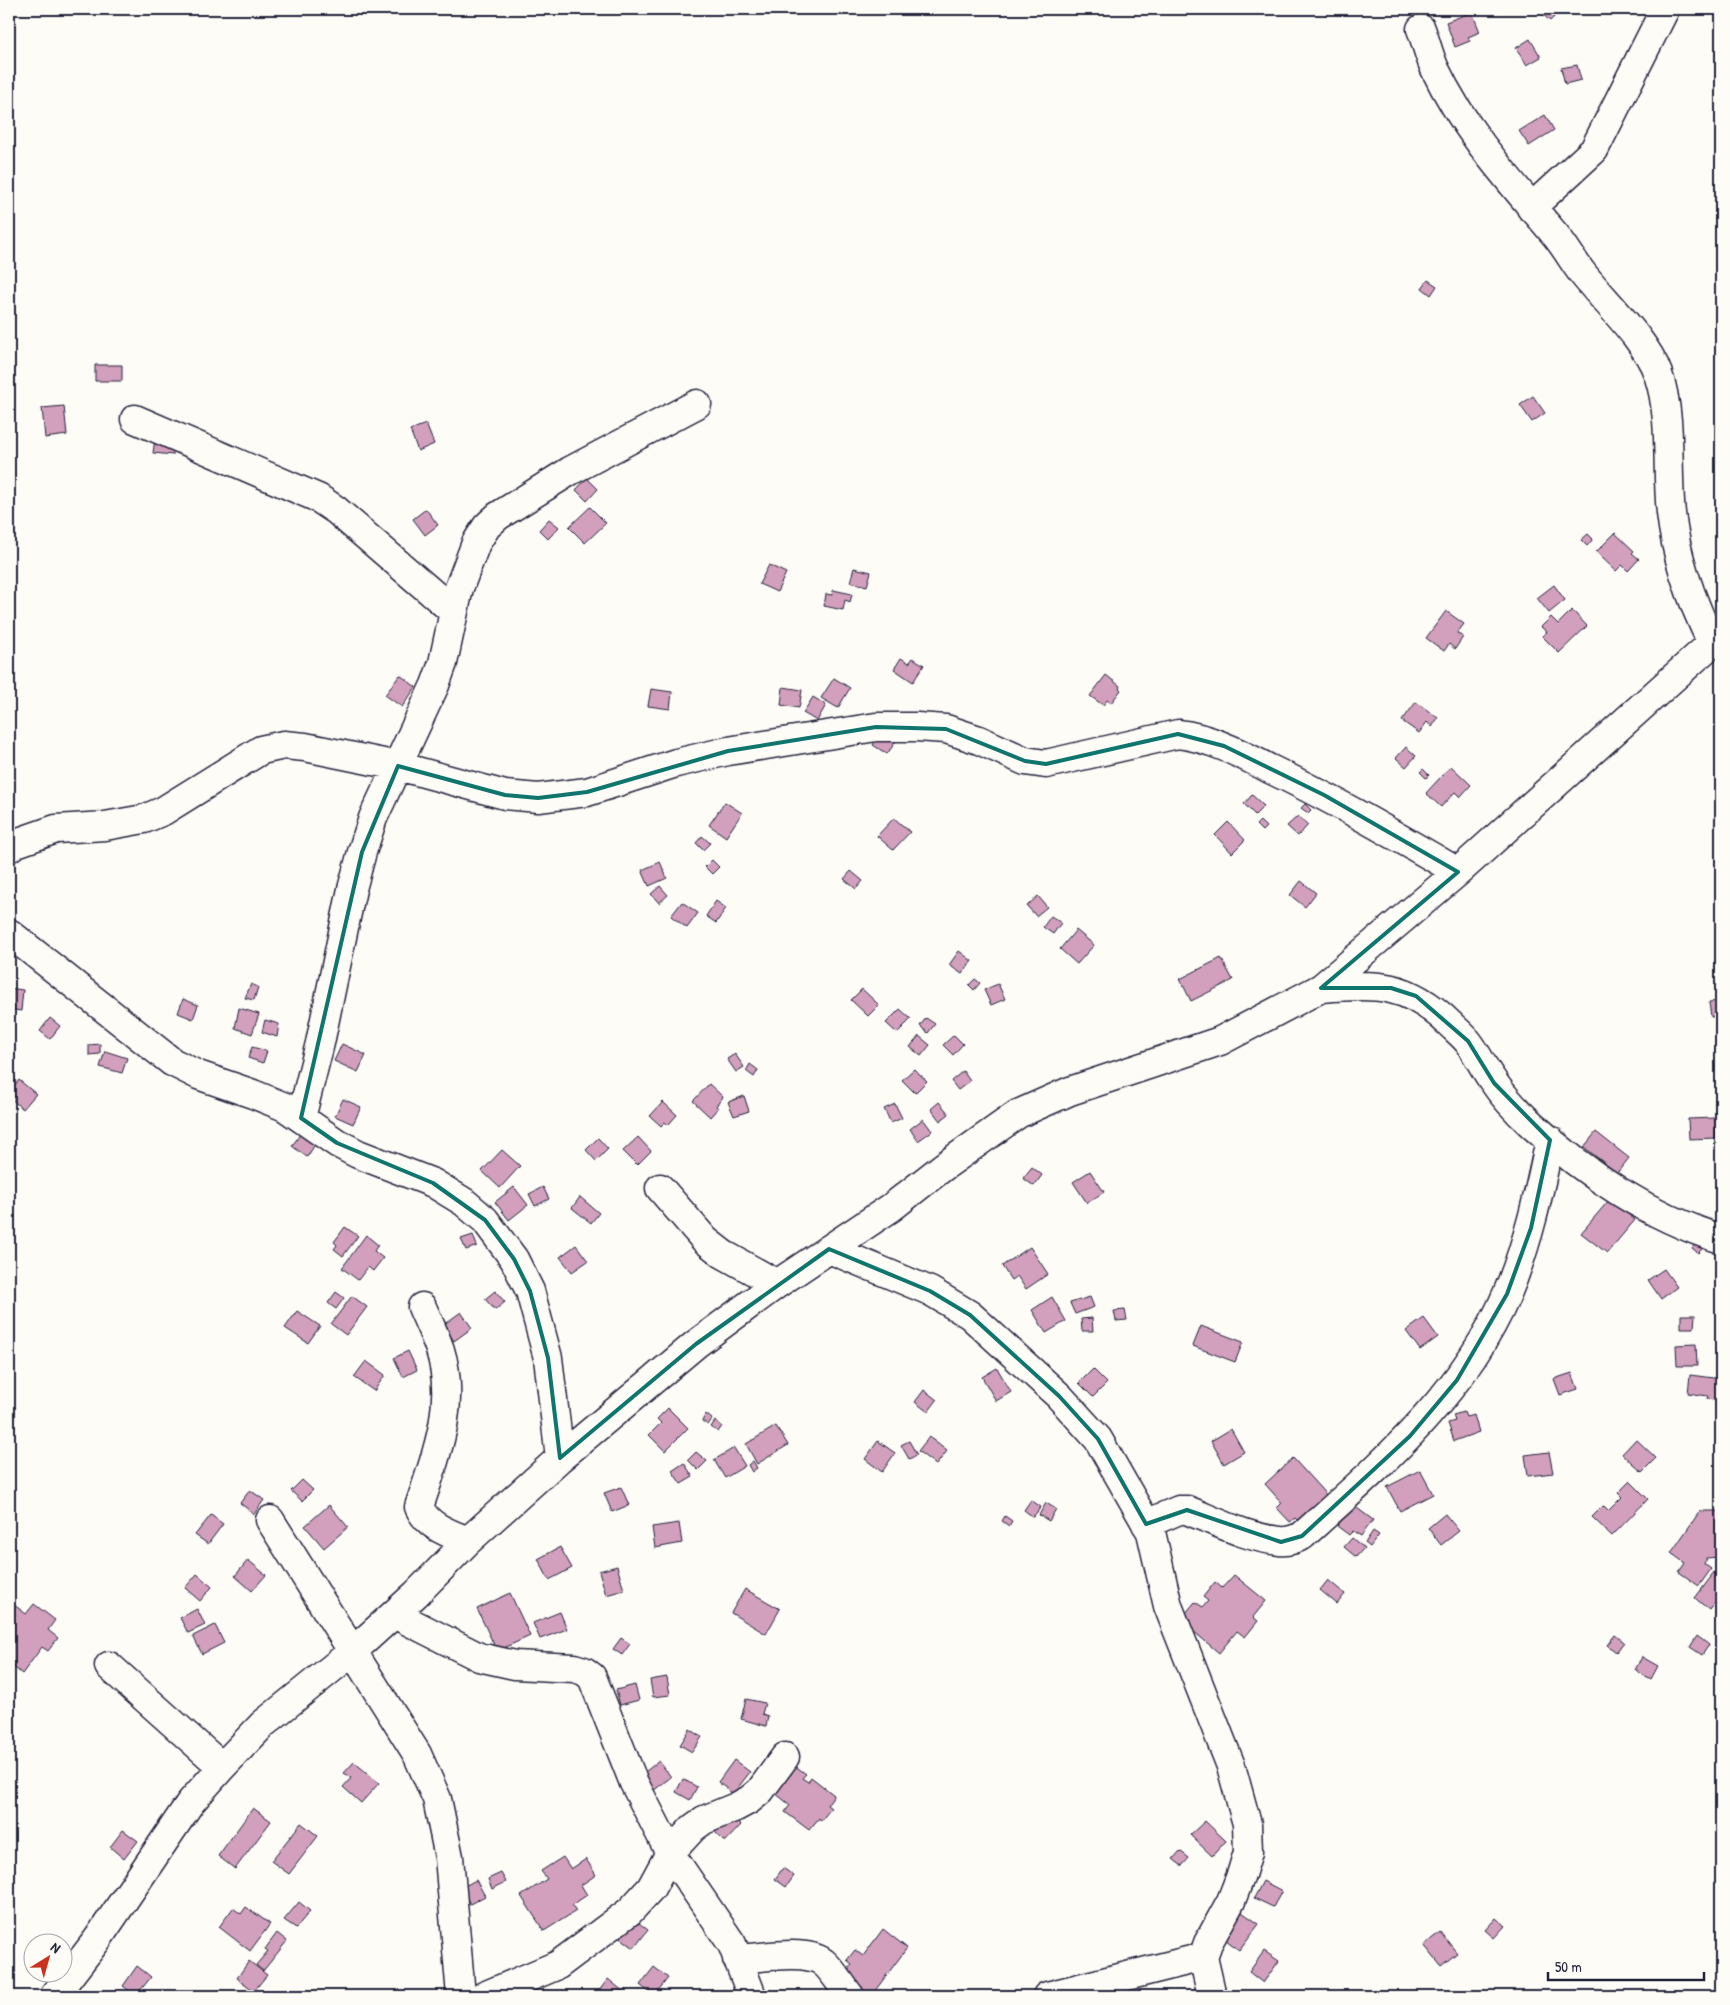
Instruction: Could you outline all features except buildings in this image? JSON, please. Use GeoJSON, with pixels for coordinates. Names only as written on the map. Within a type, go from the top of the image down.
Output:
{"type":"FeatureCollection","features":[{"type":"Feature","properties":{"kind":"street"},"geometry":{"type":"LineString","coordinates":[[1532,208],[1594,150],[1665,9]]}},
{"type":"Feature","properties":{"kind":"street"},"geometry":{"type":"LineString","coordinates":[[54,1996],[98,1940],[190,1803],[263,1724],[352,1652],[394,1614],[468,1541],[560,1458],[696,1344],[776,1284],[892,1206],[943,1166],[1018,1114],[1070,1090],[1220,1041],[1321,988],[1458,872],[1716,639],[1698,614],[1681,563],[1671,513],[1666,416],[1658,374],[1644,348],[1583,274],[1554,233],[1476,140],[1435,68],[1421,30]]}},
{"type":"Feature","properties":{"kind":"street"},"geometry":{"type":"LineString","coordinates":[[301,1118],[320,1043],[362,852],[373,818],[441,670],[459,588],[476,543],[487,526],[498,516],[570,471],[697,404]]}},
{"type":"Feature","properties":{"kind":"street"},"geometry":{"type":"LineString","coordinates":[[135,419],[318,498],[336,510],[453,611]]}},
{"type":"Feature","properties":{"kind":"street"},"geometry":{"type":"LineString","coordinates":[[9,848],[16,843],[56,829],[105,826],[144,819],[163,811],[260,750],[284,745],[305,747],[398,766],[505,794],[538,798],[587,792],[676,763],[728,751],[876,727],[917,726],[946,729],[979,740],[1025,762],[1046,764],[1178,734],[1195,736],[1224,746],[1316,791],[1458,872]]}},
{"type":"Feature","properties":{"kind":"street"},"geometry":{"type":"LineString","coordinates":[[9,933],[172,1062],[198,1075],[284,1107],[344,1147],[433,1183],[464,1202],[486,1220],[514,1259],[530,1291],[548,1358],[560,1458]]}},
{"type":"Feature","properties":{"kind":"street"},"geometry":{"type":"LineString","coordinates":[[1321,988],[1355,986],[1391,988],[1416,996],[1441,1015],[1468,1042],[1494,1083],[1530,1123],[1590,1172],[1656,1214],[1721,1239]]}},
{"type":"Feature","properties":{"kind":"street"},"geometry":{"type":"LineString","coordinates":[[1146,1524],[1179,1510],[1187,1510],[1250,1534],[1281,1542],[1291,1540],[1302,1536],[1404,1442],[1457,1380],[1491,1325],[1507,1294],[1531,1228],[1550,1140]]}},
{"type":"Feature","properties":{"kind":"street"},"geometry":{"type":"LineString","coordinates":[[660,1188],[705,1240],[723,1254],[776,1284]]}},
{"type":"Feature","properties":{"kind":"street"},"geometry":{"type":"LineString","coordinates":[[829,1249],[930,1291],[970,1315],[1059,1396],[1098,1439],[1151,1532],[1168,1606],[1230,1766],[1247,1824],[1248,1852],[1241,1874],[1231,1900],[1208,1943],[1203,1957],[1212,1996]]}},
{"type":"Feature","properties":{"kind":"street"},"geometry":{"type":"LineString","coordinates":[[422,1307],[440,1350],[445,1372],[446,1414],[438,1447],[419,1507],[424,1517],[438,1528],[468,1541]]}},
{"type":"Feature","properties":{"kind":"street"},"geometry":{"type":"LineString","coordinates":[[270,1520],[417,1754],[437,1799],[449,1857],[462,1996]]}},
{"type":"Feature","properties":{"kind":"street"},"geometry":{"type":"LineString","coordinates":[[394,1614],[479,1657],[515,1665],[574,1668],[584,1671],[592,1677],[634,1783],[670,1853],[732,1944],[752,1996]]}},
{"type":"Feature","properties":{"kind":"street"},"geometry":{"type":"LineString","coordinates":[[109,1666],[222,1767]]}},
{"type":"Feature","properties":{"kind":"street"},"geometry":{"type":"LineString","coordinates":[[484,1996],[558,1965],[630,1911],[651,1888],[670,1853],[693,1828],[704,1820],[736,1807],[760,1791],[785,1757]]}},
{"type":"Feature","properties":{"kind":"street"},"geometry":{"type":"LineString","coordinates":[[737,1959],[804,1955],[814,1958],[824,1964],[850,1996]]}},
{"type":"Feature","properties":{"kind":"street"},"geometry":{"type":"LineString","coordinates":[[1047,1996],[1203,1957]]}},
{"type":"Feature","properties":{"kind":"highlighted area"},"geometry":{"type":"Polygon","coordinates":[[[876,727],[946,729],[1025,761],[1046,764],[1178,734],[1224,746],[1324,795],[1458,872],[1321,988],[1391,988],[1416,996],[1468,1041],[1494,1083],[1550,1140],[1531,1228],[1507,1294],[1457,1380],[1410,1436],[1302,1536],[1281,1542],[1187,1510],[1146,1524],[1098,1439],[1059,1396],[970,1315],[930,1291],[829,1249],[696,1344],[560,1458],[548,1358],[530,1291],[514,1259],[485,1220],[433,1183],[337,1143],[301,1118],[362,852],[398,766],[505,795],[538,798],[587,792],[728,751],[876,727]]]}}]}
